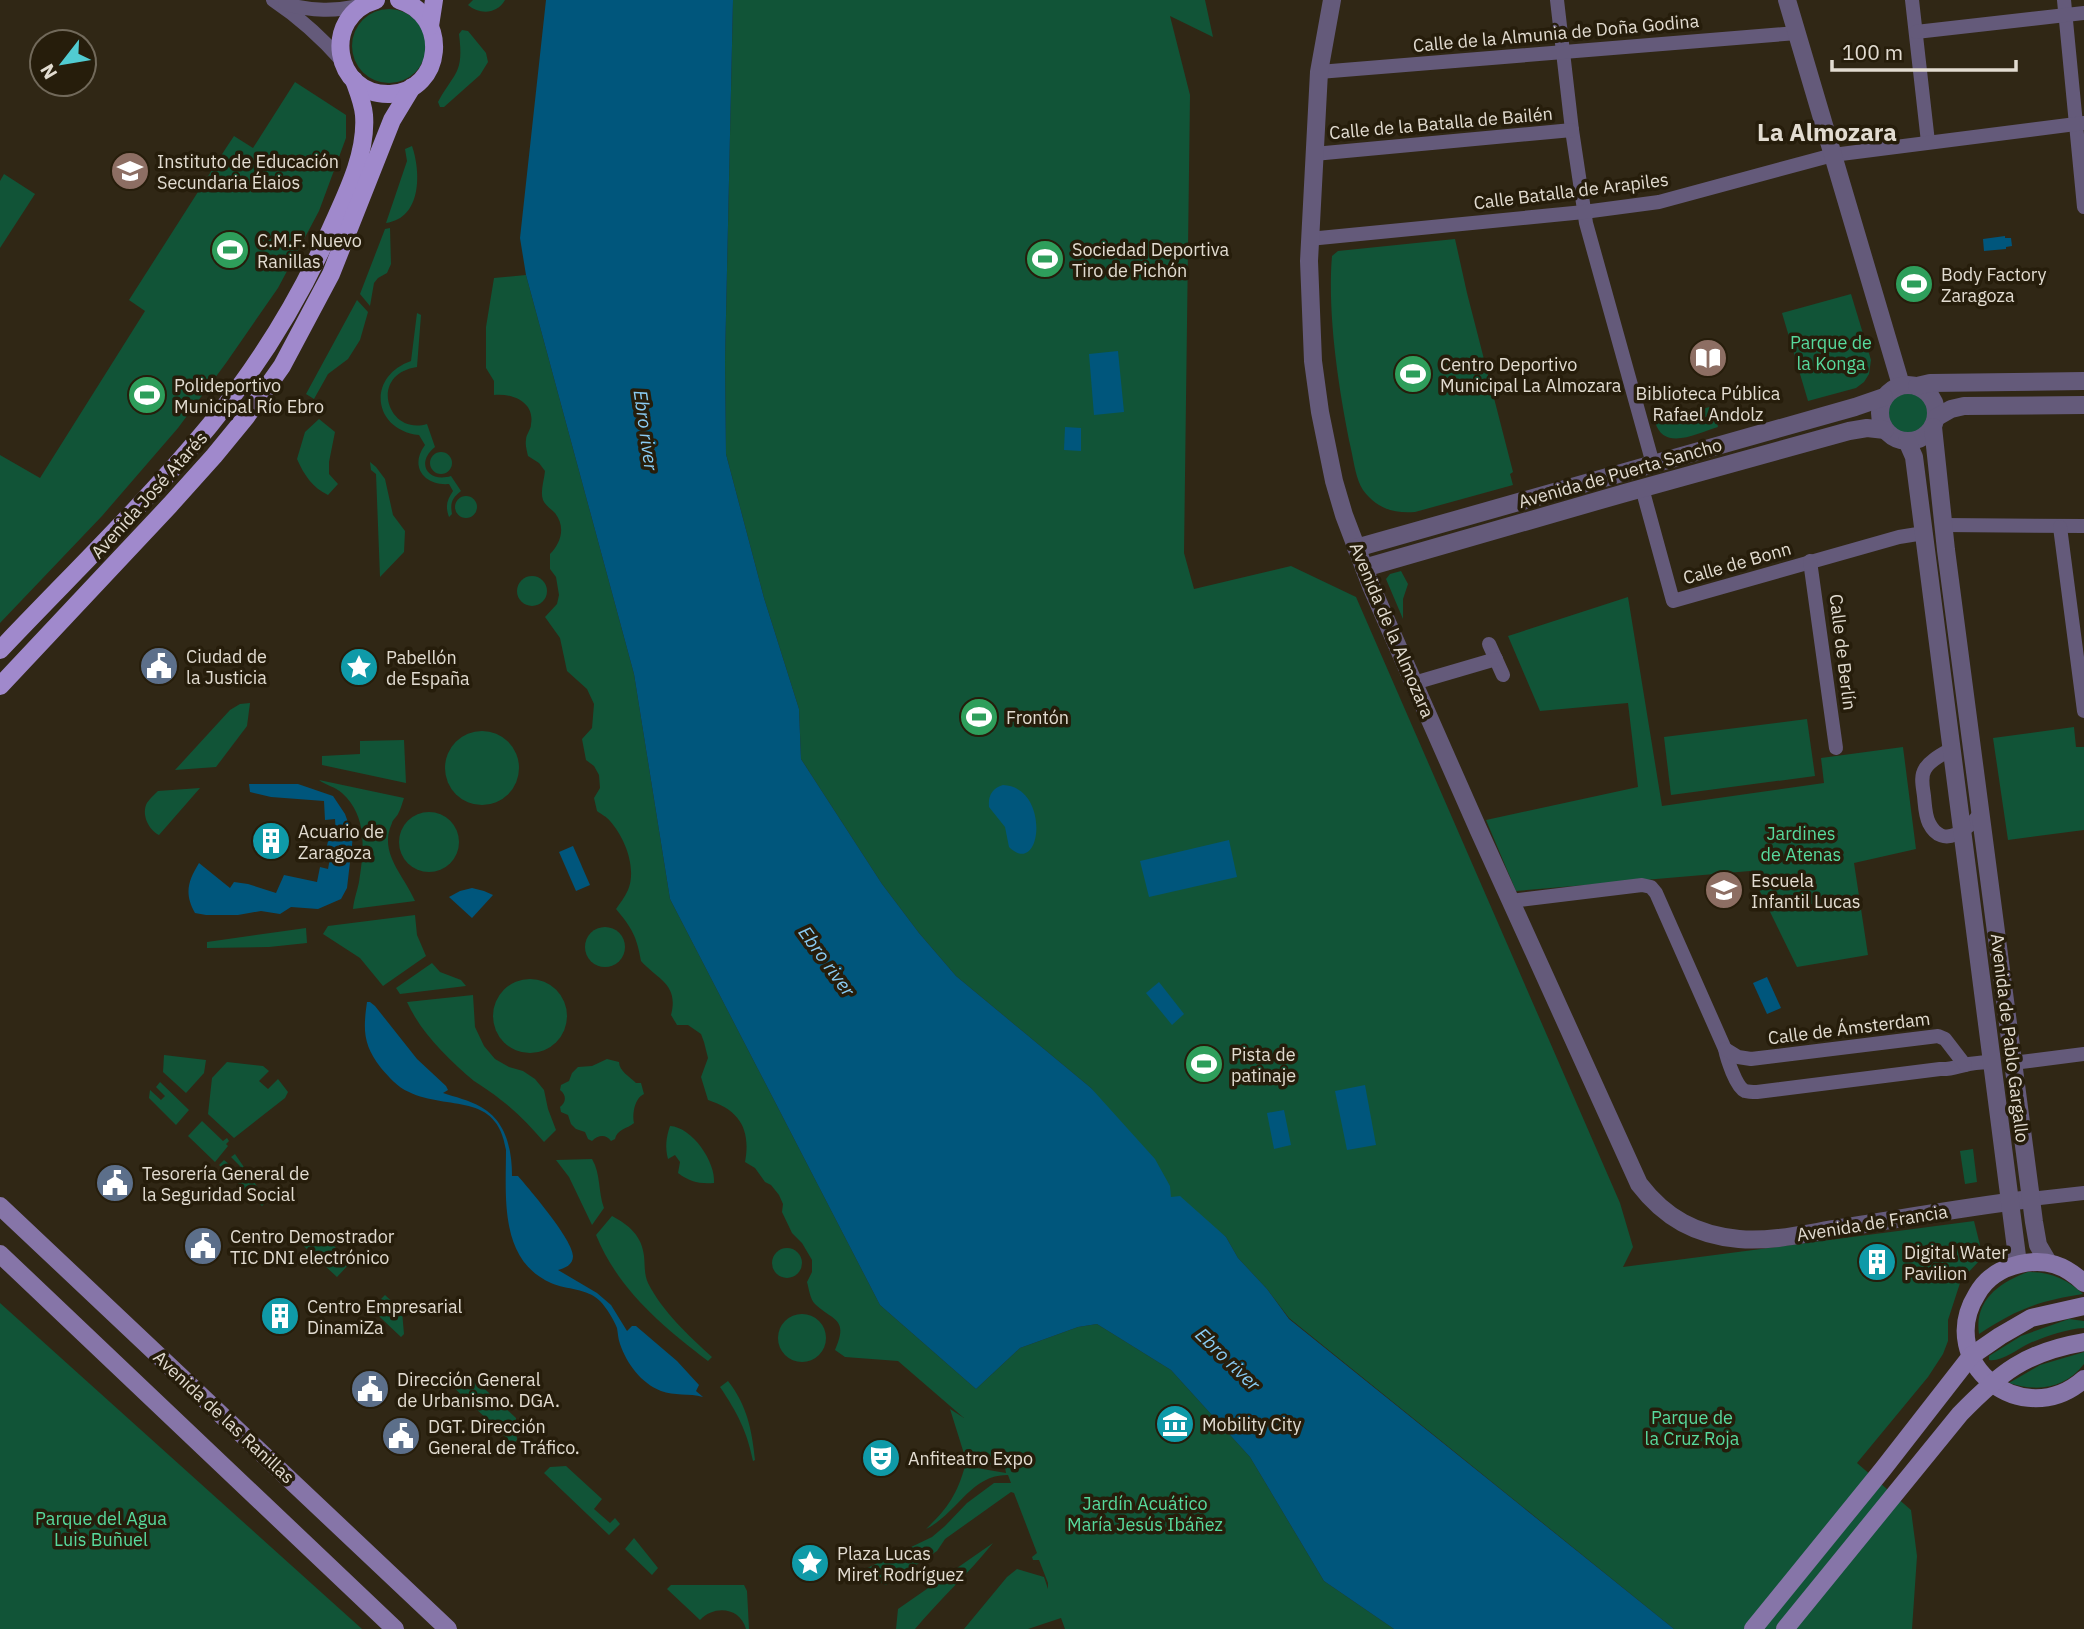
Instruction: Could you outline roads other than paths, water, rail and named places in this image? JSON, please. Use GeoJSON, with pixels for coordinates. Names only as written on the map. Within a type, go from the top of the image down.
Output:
{"type":"FeatureCollection","features":[{"type":"Feature","properties":{"kind":"main road"},"geometry":{"type":"LineString","coordinates":[[398,0],[419,11],[430,26]]}},
{"type":"Feature","properties":{"kind":"main road"},"geometry":{"type":"LineString","coordinates":[[430,26],[434,0]]}},
{"type":"Feature","properties":{"kind":"main road"},"geometry":{"type":"LineString","coordinates":[[342,62],[342,30],[347,21],[369,3]]}},
{"type":"Feature","properties":{"kind":"main road","name":"Avenida José Atarés"},"geometry":{"type":"LineString","coordinates":[[0,686],[170,505],[246,417],[282,366],[331,274],[392,120],[412,87],[428,71],[433,60],[434,37],[430,26]]}},
{"type":"Feature","properties":{"kind":"main road","name":"Avenida José Atarés"},"geometry":{"type":"LineString","coordinates":[[0,650],[211,424],[277,331],[326,240],[353,177],[360,152],[365,121],[362,103],[354,80],[342,62]]}},
{"type":"Feature","properties":{"kind":"main road"},"geometry":{"type":"LineString","coordinates":[[354,80],[366,89],[382,93],[397,93],[412,87]]}},
{"type":"Feature","properties":{"kind":"main road","name":"Avenida de las Ranillas"},"geometry":{"type":"LineString","coordinates":[[0,1206],[448,1629]]}},
{"type":"Feature","properties":{"kind":"main road","name":"Avenida de las Ranillas"},"geometry":{"type":"LineString","coordinates":[[0,1254],[395,1629]]}},
{"type":"Feature","properties":{"kind":"main road"},"geometry":{"type":"LineString","coordinates":[[2084,1283],[2048,1262],[2018,1264],[1992,1277],[1975,1297],[1967,1322],[1967,1339],[1976,1366],[1990,1383],[2008,1394],[2040,1399],[2067,1391],[2084,1379]]}},
{"type":"Feature","properties":{"kind":"main road"},"geometry":{"type":"LineString","coordinates":[[1753,1629],[1972,1356],[2031,1318],[2084,1306]]}},
{"type":"Feature","properties":{"kind":"main road"},"geometry":{"type":"LineString","coordinates":[[1785,1629],[1960,1414],[1990,1383],[2031,1357],[2084,1342]]}},
{"type":"Feature","properties":{"kind":"street","name":"Avenida de la Almozara"},"geometry":{"type":"LineString","coordinates":[[1332,0],[1319,72],[1309,239],[1309,306],[1318,399],[1334,481],[1364,568],[1511,901],[1639,1184],[1664,1212]]}},
{"type":"Feature","properties":{"kind":"street"},"geometry":{"type":"LineString","coordinates":[[1557,0],[1584,212],[1653,464]]}},
{"type":"Feature","properties":{"kind":"street"},"geometry":{"type":"LineString","coordinates":[[1787,0],[1833,155],[1909,385],[1931,395],[1936,405],[1935,422]]}},
{"type":"Feature","properties":{"kind":"street"},"geometry":{"type":"LineString","coordinates":[[1912,0],[1928,142]]}},
{"type":"Feature","properties":{"kind":"street"},"geometry":{"type":"LineString","coordinates":[[275,1],[323,11],[369,3]]}},
{"type":"Feature","properties":{"kind":"street"},"geometry":{"type":"LineString","coordinates":[[275,1],[321,37],[342,62]]}},
{"type":"Feature","properties":{"kind":"street"},"geometry":{"type":"LineString","coordinates":[[1916,32],[2064,7],[2084,13]]}},
{"type":"Feature","properties":{"kind":"street"},"geometry":{"type":"LineString","coordinates":[[2064,7],[2080,123],[2084,207]]}},
{"type":"Feature","properties":{"kind":"street","name":"Calle de la Almunia de Doña Godina"},"geometry":{"type":"LineString","coordinates":[[1319,72],[1797,33]]}},
{"type":"Feature","properties":{"kind":"street","name":"Calle Batalla de Arapiles"},"geometry":{"type":"LineString","coordinates":[[1309,239],[1659,202],[1833,155],[2080,123]]}},
{"type":"Feature","properties":{"kind":"street","name":"Calle de la Batalla de Bailén"},"geometry":{"type":"LineString","coordinates":[[1314,154],[1572,130]]}},
{"type":"Feature","properties":{"kind":"street"},"geometry":{"type":"LineString","coordinates":[[2084,381],[1909,385],[1892,389],[1884,397],[1880,417],[1885,430],[1893,437],[1907,441],[1919,439],[1935,422],[1956,408],[1964,406],[2084,405]]}},
{"type":"Feature","properties":{"kind":"street","name":"Avenida de Puerta Sancho"},"geometry":{"type":"LineString","coordinates":[[1356,548],[1884,397]]}},
{"type":"Feature","properties":{"kind":"street","name":"Avenida de Pablo Gargallo"},"geometry":{"type":"LineString","coordinates":[[1935,422],[1944,525],[2036,1239],[2048,1262]]}},
{"type":"Feature","properties":{"kind":"street","name":"Avenida de Puerta Sancho"},"geometry":{"type":"LineString","coordinates":[[1364,568],[1849,431],[1867,428],[1885,430]]}},
{"type":"Feature","properties":{"kind":"street","name":"Avenida de Pablo Gargallo"},"geometry":{"type":"LineString","coordinates":[[1907,441],[1913,457],[1924,533],[2018,1264]]}},
{"type":"Feature","properties":{"kind":"street","name":"Calle de Bonn"},"geometry":{"type":"LineString","coordinates":[[1642,488],[1673,601],[1906,535],[1924,533]]}},
{"type":"Feature","properties":{"kind":"street"},"geometry":{"type":"LineString","coordinates":[[1944,525],[2084,526]]}},
{"type":"Feature","properties":{"kind":"street"},"geometry":{"type":"LineString","coordinates":[[2060,527],[2084,711]]}},
{"type":"Feature","properties":{"kind":"street","name":"Calle de Berlín"},"geometry":{"type":"LineString","coordinates":[[1811,561],[1836,748]]}},
{"type":"Feature","properties":{"kind":"street"},"geometry":{"type":"LineString","coordinates":[[1489,644],[1503,675]]}},
{"type":"Feature","properties":{"kind":"street"},"geometry":{"type":"LineString","coordinates":[[1414,683],[1496,659]]}},
{"type":"Feature","properties":{"kind":"street"},"geometry":{"type":"LineString","coordinates":[[1951,749],[1931,762],[1923,772],[1929,824],[1940,834],[1951,836],[1962,832],[1981,813]]}},
{"type":"Feature","properties":{"kind":"street"},"geometry":{"type":"LineString","coordinates":[[1511,901],[1642,885],[1651,887],[1725,1049],[1728,1062],[1745,1090],[1757,1092],[1992,1062]]}},
{"type":"Feature","properties":{"kind":"street","name":"Calle de Ámsterdam"},"geometry":{"type":"LineString","coordinates":[[1725,1049],[1738,1057],[1751,1059],[1935,1036],[1944,1037],[1965,1065]]}},
{"type":"Feature","properties":{"kind":"street","name":"Calle de Ámsterdam"},"geometry":{"type":"LineString","coordinates":[[1940,1069],[1946,1061],[1948,1043]]}},
{"type":"Feature","properties":{"kind":"street"},"geometry":{"type":"LineString","coordinates":[[2013,1063],[2084,1054]]}},
{"type":"Feature","properties":{"kind":"street","name":"Calle de Ámsterdam"},"geometry":{"type":"LineString","coordinates":[[1751,1059],[1742,1075],[1747,1084],[1757,1092]]}},
{"type":"Feature","properties":{"kind":"street","name":"Avenida de Francia"},"geometry":{"type":"LineString","coordinates":[[1664,1212],[1679,1222],[1702,1231],[1750,1239],[2084,1193]]}},
{"type":"Feature","properties":{"kind":"water","name":"Ebro river"},"geometry":{"type":"Polygon","coordinates":[[[546,0],[733,0],[725,361],[726,454],[764,598],[799,709],[801,759],[882,884],[956,976],[1091,1088],[1155,1159],[1170,1186],[1171,1197],[1180,1196],[1226,1237],[1238,1258],[1267,1289],[1289,1319],[1674,1629],[1394,1629],[1324,1581],[1250,1457],[1171,1370],[1097,1324],[1078,1327],[1020,1348],[976,1389],[880,1305],[670,899],[634,674],[526,275],[520,238],[546,0]]]}},
{"type":"Feature","properties":{"kind":"water"},"geometry":{"type":"Polygon","coordinates":[[[2005,236],[2011,238],[2012,246],[1984,251],[1983,239],[2005,236]]]}},
{"type":"Feature","properties":{"kind":"water"},"geometry":{"type":"Polygon","coordinates":[[[1118,351],[1124,412],[1094,415],[1089,354],[1118,351]]]}},
{"type":"Feature","properties":{"kind":"water"},"geometry":{"type":"Polygon","coordinates":[[[1065,427],[1081,428],[1081,451],[1064,450],[1065,427]]]}},
{"type":"Feature","properties":{"kind":"water"},"geometry":{"type":"Polygon","coordinates":[[[249,784],[298,784],[333,796],[345,814],[353,836],[347,888],[341,899],[318,909],[291,907],[280,914],[261,911],[238,915],[195,913],[189,900],[189,888],[199,863],[230,888],[234,882],[276,893],[284,875],[317,882],[320,867],[328,869],[332,848],[327,846],[329,836],[336,834],[335,819],[325,820],[324,801],[271,797],[250,792],[249,784]]]}},
{"type":"Feature","properties":{"kind":"water"},"geometry":{"type":"Polygon","coordinates":[[[1003,785],[1018,790],[1029,800],[1035,814],[1034,842],[1029,851],[1020,854],[1009,847],[1005,827],[989,807],[992,793],[1003,785]]]}},
{"type":"Feature","properties":{"kind":"water"},"geometry":{"type":"Polygon","coordinates":[[[1229,840],[1237,877],[1149,897],[1140,861],[1229,840]]]}},
{"type":"Feature","properties":{"kind":"water"},"geometry":{"type":"Polygon","coordinates":[[[573,846],[590,885],[576,891],[559,852],[573,846]]]}},
{"type":"Feature","properties":{"kind":"water"},"geometry":{"type":"Polygon","coordinates":[[[472,888],[493,895],[472,918],[449,897],[472,888]]]}},
{"type":"Feature","properties":{"kind":"water"},"geometry":{"type":"Polygon","coordinates":[[[1767,977],[1781,1008],[1767,1014],[1753,983],[1767,977]]]}},
{"type":"Feature","properties":{"kind":"water"},"geometry":{"type":"Polygon","coordinates":[[[1159,982],[1184,1014],[1172,1025],[1146,993],[1159,982]]]}},
{"type":"Feature","properties":{"kind":"water"},"geometry":{"type":"Polygon","coordinates":[[[367,1002],[375,1006],[417,1059],[446,1086],[448,1090],[443,1093],[490,1113],[502,1128],[509,1146],[512,1176],[518,1176],[532,1192],[559,1227],[571,1249],[572,1262],[558,1270],[597,1293],[611,1305],[627,1331],[636,1326],[677,1361],[699,1385],[696,1391],[703,1397],[666,1393],[647,1383],[627,1359],[619,1342],[616,1325],[600,1301],[583,1291],[551,1283],[534,1273],[522,1259],[509,1226],[506,1150],[501,1131],[493,1119],[482,1111],[424,1098],[394,1082],[375,1060],[368,1044],[365,1029],[367,1002]]]}},
{"type":"Feature","properties":{"kind":"water"},"geometry":{"type":"Polygon","coordinates":[[[1365,1085],[1376,1145],[1347,1150],[1335,1091],[1365,1085]]]}},
{"type":"Feature","properties":{"kind":"water"},"geometry":{"type":"Polygon","coordinates":[[[1284,1110],[1291,1145],[1274,1149],[1267,1113],[1284,1110]]]}},
{"type":"Feature","properties":{"kind":"place","name":"Instituto de Educación Secundaria Élaios"},"geometry":{"type":"Point","coordinates":[130,171]}},
{"type":"Feature","properties":{"kind":"place","name":"C.M.F. Nuevo Ranillas"},"geometry":{"type":"Point","coordinates":[230,250]}},
{"type":"Feature","properties":{"kind":"place","name":"Sociedad Deportiva Tiro de Pichón"},"geometry":{"type":"Point","coordinates":[1045,259]}},
{"type":"Feature","properties":{"kind":"place","name":"Body Factory Zaragoza"},"geometry":{"type":"Point","coordinates":[1914,284]}},
{"type":"Feature","properties":{"kind":"place","name":"Biblioteca Pública Rafael Andolz"},"geometry":{"type":"Point","coordinates":[1708,358]}},
{"type":"Feature","properties":{"kind":"place","name":"Centro Deportivo Municipal La Almozara"},"geometry":{"type":"Point","coordinates":[1413,374]}},
{"type":"Feature","properties":{"kind":"place","name":"Polideportivo Municipal Río Ebro"},"geometry":{"type":"Point","coordinates":[147,395]}},
{"type":"Feature","properties":{"kind":"place","name":"Ciudad de la Justicia"},"geometry":{"type":"Point","coordinates":[159,666]}},
{"type":"Feature","properties":{"kind":"place","name":"Pabellón de España"},"geometry":{"type":"Point","coordinates":[359,667]}},
{"type":"Feature","properties":{"kind":"place","name":"Frontón"},"geometry":{"type":"Point","coordinates":[979,717]}},
{"type":"Feature","properties":{"kind":"place","name":"Acuario de Zaragoza"},"geometry":{"type":"Point","coordinates":[271,841]}},
{"type":"Feature","properties":{"kind":"place","name":"Escuela Infantil Lucas"},"geometry":{"type":"Point","coordinates":[1724,890]}},
{"type":"Feature","properties":{"kind":"place","name":"Pista de patinaje"},"geometry":{"type":"Point","coordinates":[1204,1064]}},
{"type":"Feature","properties":{"kind":"place","name":"Tesorería General de la Seguridad Social"},"geometry":{"type":"Point","coordinates":[115,1183]}},
{"type":"Feature","properties":{"kind":"place","name":"Centro Demostrador TIC DNI electrónico"},"geometry":{"type":"Point","coordinates":[203,1246]}},
{"type":"Feature","properties":{"kind":"place","name":"Digital Water Pavilion"},"geometry":{"type":"Point","coordinates":[1877,1262]}},
{"type":"Feature","properties":{"kind":"place","name":"Centro Empresarial DinamiZa"},"geometry":{"type":"Point","coordinates":[280,1316]}},
{"type":"Feature","properties":{"kind":"place","name":"Dirección General de Urbanismo. DGA."},"geometry":{"type":"Point","coordinates":[370,1389]}},
{"type":"Feature","properties":{"kind":"place","name":"Mobility City"},"geometry":{"type":"Point","coordinates":[1175,1424]}},
{"type":"Feature","properties":{"kind":"place","name":"DGT. Dirección General de Tráfico."},"geometry":{"type":"Point","coordinates":[401,1436]}},
{"type":"Feature","properties":{"kind":"place","name":"Anfiteatro Expo"},"geometry":{"type":"Point","coordinates":[881,1458]}},
{"type":"Feature","properties":{"kind":"place","name":"Plaza Lucas Miret Rodríguez"},"geometry":{"type":"Point","coordinates":[810,1563]}},
{"type":"Feature","properties":{"kind":"district","name":"La Almozara"},"geometry":{"type":"Point","coordinates":[1827,132]}},
{"type":"Feature","properties":{"kind":"park label","name":"Parque de la Konga"},"geometry":{"type":"Point","coordinates":[1831,352]}},
{"type":"Feature","properties":{"kind":"park label","name":"Jardines de Atenas"},"geometry":{"type":"Point","coordinates":[1801,843]}},
{"type":"Feature","properties":{"kind":"park label","name":"Parque de la Cruz Roja"},"geometry":{"type":"Point","coordinates":[1692,1427]}},
{"type":"Feature","properties":{"kind":"park label","name":"Jardín Acuático María Jesús Ibáñez"},"geometry":{"type":"Point","coordinates":[1145,1513]}},
{"type":"Feature","properties":{"kind":"park label","name":"Parque del Agua Luis Buñuel"},"geometry":{"type":"Point","coordinates":[101,1528]}}]}
